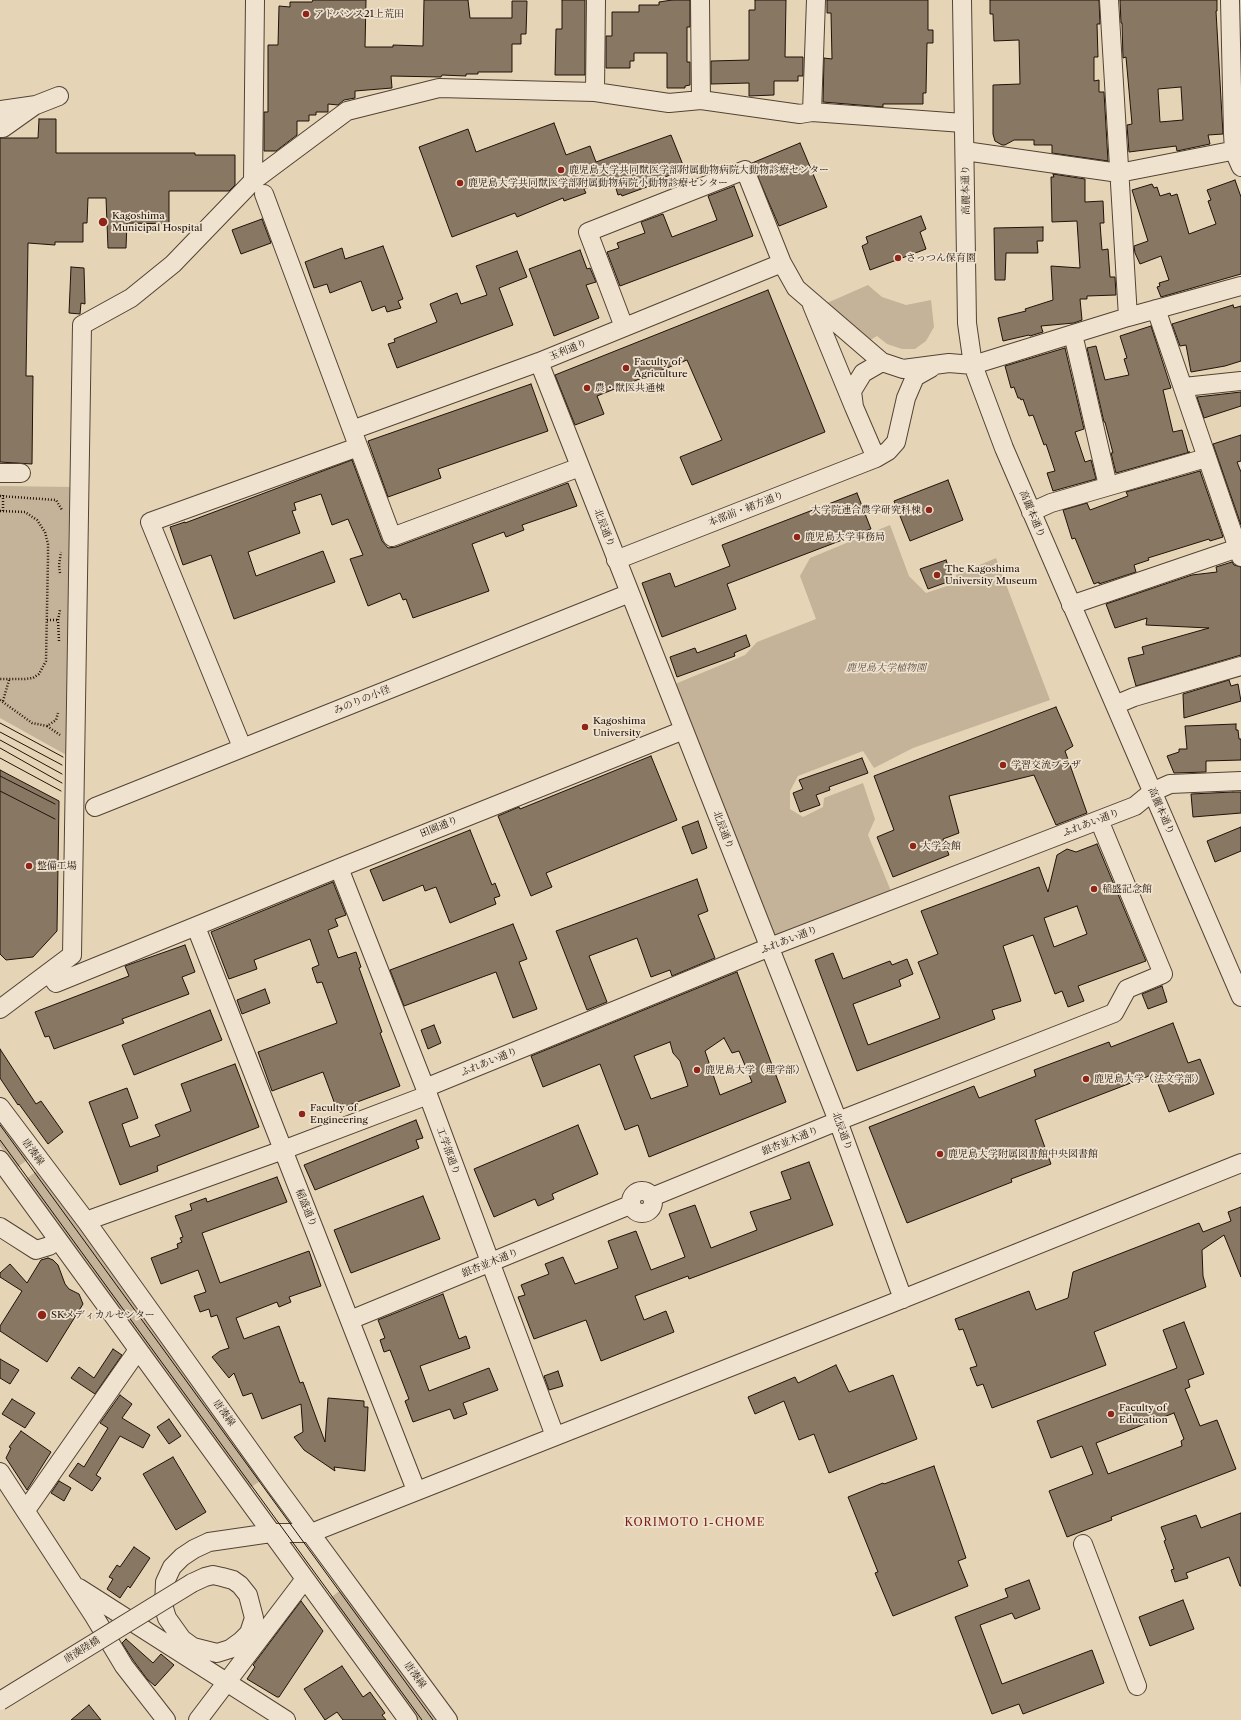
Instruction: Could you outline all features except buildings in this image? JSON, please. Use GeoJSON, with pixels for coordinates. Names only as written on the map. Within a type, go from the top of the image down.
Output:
{"type":"FeatureCollection","features":[{"type":"Feature","properties":{"kind":"street"},"geometry":{"type":"LineString","coordinates":[[255,0],[259,188],[392,537],[580,466]]}},
{"type":"Feature","properties":{"kind":"street"},"geometry":{"type":"LineString","coordinates":[[594,92],[596,0]]}},
{"type":"Feature","properties":{"kind":"street"},"geometry":{"type":"LineString","coordinates":[[700,0],[701,100]]}},
{"type":"Feature","properties":{"kind":"street"},"geometry":{"type":"LineString","coordinates":[[812,112],[816,0]]}},
{"type":"Feature","properties":{"kind":"street","name":"高麗本通り"},"geometry":{"type":"LineString","coordinates":[[962,0],[967,322],[973,365],[995,427],[1152,792],[1236,970],[1241,997]]}},
{"type":"Feature","properties":{"kind":"street"},"geometry":{"type":"LineString","coordinates":[[1109,0],[1128,317]]}},
{"type":"Feature","properties":{"kind":"street"},"geometry":{"type":"LineString","coordinates":[[1230,0],[1236,38],[1238,150],[1241,167]]}},
{"type":"Feature","properties":{"kind":"street"},"geometry":{"type":"LineString","coordinates":[[0,1009],[72,956],[82,325],[131,298],[173,264],[347,111],[439,88],[594,92],[669,103],[701,100],[800,114],[812,112],[963,123]]}},
{"type":"Feature","properties":{"kind":"street"},"geometry":{"type":"LineString","coordinates":[[0,110],[36,105],[59,96]]}},
{"type":"Feature","properties":{"kind":"street"},"geometry":{"type":"LineString","coordinates":[[0,128],[3,128],[36,105]]}},
{"type":"Feature","properties":{"kind":"street"},"geometry":{"type":"LineString","coordinates":[[965,151],[1119,173],[1238,150]]}},
{"type":"Feature","properties":{"kind":"street"},"geometry":{"type":"LineString","coordinates":[[624,327],[588,232],[745,170],[782,263],[796,288],[882,362],[903,370],[949,363],[973,365],[1128,317],[1241,286]]}},
{"type":"Feature","properties":{"kind":"street","name":"玉利通り"},"geometry":{"type":"LineString","coordinates":[[352,430],[539,362],[782,263]]}},
{"type":"Feature","properties":{"kind":"street"},"geometry":{"type":"LineString","coordinates":[[810,301],[876,458]]}},
{"type":"Feature","properties":{"kind":"street"},"geometry":{"type":"LineString","coordinates":[[1071,605],[1094,596],[1240,551],[1206,458],[1184,387],[1156,310]]}},
{"type":"Feature","properties":{"kind":"street"},"geometry":{"type":"LineString","coordinates":[[1073,334],[1108,486]]}},
{"type":"Feature","properties":{"kind":"street","name":"北辰通り"},"geometry":{"type":"LineString","coordinates":[[539,362],[838,1121],[903,1299]]}},
{"type":"Feature","properties":{"kind":"street"},"geometry":{"type":"LineString","coordinates":[[854,408],[852,391],[863,373],[882,362]]}},
{"type":"Feature","properties":{"kind":"street","name":"本部前・緒方通り"},"geometry":{"type":"LineString","coordinates":[[616,560],[876,458],[888,451],[896,442],[906,398],[915,377],[934,366]]}},
{"type":"Feature","properties":{"kind":"street"},"geometry":{"type":"LineString","coordinates":[[1184,387],[1241,381]]}},
{"type":"Feature","properties":{"kind":"street"},"geometry":{"type":"LineString","coordinates":[[242,747],[150,522],[358,447]]}},
{"type":"Feature","properties":{"kind":"street"},"geometry":{"type":"LineString","coordinates":[[1031,512],[1051,503],[1206,458]]}},
{"type":"Feature","properties":{"kind":"street"},"geometry":{"type":"LineString","coordinates":[[0,473],[21,473]]}},
{"type":"Feature","properties":{"kind":"street","name":"みのりの小径"},"geometry":{"type":"LineString","coordinates":[[95,807],[630,593]]}},
{"type":"Feature","properties":{"kind":"street"},"geometry":{"type":"LineString","coordinates":[[1115,705],[1134,696],[1241,666]]}},
{"type":"Feature","properties":{"kind":"street","name":"田園通り"},"geometry":{"type":"LineString","coordinates":[[49,973],[56,983],[684,730]]}},
{"type":"Feature","properties":{"kind":"street","name":"ふれあい通り"},"geometry":{"type":"LineString","coordinates":[[86,1221],[283,1150],[426,1092],[770,947],[1135,806],[1152,792],[1170,784],[1241,781]]}},
{"type":"Feature","properties":{"kind":"street","name":"銀杏並木通り"},"geometry":{"type":"LineString","coordinates":[[350,1320],[630,1205],[630,1198],[641,1190],[648,1192],[652,1198],[838,1121],[1114,1013],[1127,989],[1163,974],[1099,820]]}},
{"type":"Feature","properties":{"kind":"street","name":"工学部通り"},"geometry":{"type":"LineString","coordinates":[[339,868],[426,1092],[554,1436]]}},
{"type":"Feature","properties":{"kind":"street","name":"稲盛通り"},"geometry":{"type":"LineString","coordinates":[[196,927],[416,1490]]}},
{"type":"Feature","properties":{"kind":"street","name":"唐湊線"},"geometry":{"type":"LineString","coordinates":[[0,1107],[86,1221],[448,1720]]}},
{"type":"Feature","properties":{"kind":"street"},"geometry":{"type":"LineString","coordinates":[[0,1160],[408,1720]]}},
{"type":"Feature","properties":{"kind":"street"},"geometry":{"type":"LineString","coordinates":[[311,1532],[903,1299],[1241,1163]]}},
{"type":"Feature","properties":{"kind":"street"},"geometry":{"type":"LineString","coordinates":[[0,1227],[36,1250],[50,1246],[58,1240]]}},
{"type":"Feature","properties":{"kind":"street"},"geometry":{"type":"LineString","coordinates":[[26,1510],[138,1350]]}},
{"type":"Feature","properties":{"kind":"street"},"geometry":{"type":"LineString","coordinates":[[0,1472],[26,1510],[124,1666],[166,1720]]}},
{"type":"Feature","properties":{"kind":"street","name":"唐湊陸橋"},"geometry":{"type":"LineString","coordinates":[[0,1701],[158,1603],[192,1583],[213,1575],[222,1576],[233,1580],[240,1585],[248,1595],[254,1618],[249,1633],[230,1650],[217,1653],[193,1647],[182,1639],[167,1618],[164,1608],[165,1582],[172,1567],[182,1557],[209,1542],[271,1533],[311,1532]]}},
{"type":"Feature","properties":{"kind":"street"},"geometry":{"type":"LineString","coordinates":[[1083,1544],[1138,1686]]}},
{"type":"Feature","properties":{"kind":"street"},"geometry":{"type":"LineString","coordinates":[[198,1720],[305,1579]]}},
{"type":"Feature","properties":{"kind":"street"},"geometry":{"type":"LineString","coordinates":[[72,1584],[286,1720]]}},
{"type":"Feature","properties":{"kind":"path"},"geometry":{"type":"LineString","coordinates":[[0,679],[9,680],[33,678],[39,674],[46,661],[48,544],[45,532],[37,520],[25,512],[1,511],[1,496],[56,500],[61,508],[62,514]]}},
{"type":"Feature","properties":{"kind":"path"},"geometry":{"type":"LineString","coordinates":[[61,551],[59,565],[62,579]]}},
{"type":"Feature","properties":{"kind":"path"},"geometry":{"type":"LineString","coordinates":[[60,608],[58,620],[60,645]]}},
{"type":"Feature","properties":{"kind":"path"},"geometry":{"type":"LineString","coordinates":[[47,620],[58,620]]}},
{"type":"Feature","properties":{"kind":"path"},"geometry":{"type":"LineString","coordinates":[[9,680],[2,700],[32,723],[47,726],[56,720],[60,709]]}},
{"type":"Feature","properties":{"kind":"green space"},"geometry":{"type":"Polygon","coordinates":[[[868,285],[882,297],[906,305],[931,300],[934,327],[926,341],[915,349],[902,349],[887,344],[877,336],[867,342],[853,325],[827,303],[868,285]]]}},
{"type":"Feature","properties":{"kind":"green space"},"geometry":{"type":"Polygon","coordinates":[[[0,486],[74,487],[70,757],[0,718],[0,486]]]}},
{"type":"Feature","properties":{"kind":"green space","name":"鹿児島大学植物園"},"geometry":{"type":"Polygon","coordinates":[[[890,525],[909,576],[926,593],[956,583],[956,575],[996,558],[1050,700],[913,748],[874,768],[863,751],[798,776],[790,791],[790,809],[803,817],[823,807],[824,798],[863,783],[875,819],[868,835],[893,896],[774,938],[675,684],[745,655],[757,642],[816,619],[800,576],[810,558],[890,525]]]}},
{"type":"Feature","properties":{"kind":"green space"},"geometry":{"type":"Polygon","coordinates":[[[0,1118],[29,1159],[16,1168],[0,1146],[0,1118]]]}},
{"type":"Feature","properties":{"kind":"green space"},"geometry":{"type":"Polygon","coordinates":[[[38,1170],[263,1479],[250,1488],[25,1180],[38,1170]]]}},
{"type":"Feature","properties":{"kind":"green space"},"geometry":{"type":"Polygon","coordinates":[[[342,1589],[438,1720],[418,1720],[329,1599],[342,1589]]]}},
{"type":"Feature","properties":{"kind":"tram line"},"geometry":{"type":"LineString","coordinates":[[0,723],[63,757]]}},
{"type":"Feature","properties":{"kind":"tram line"},"geometry":{"type":"LineString","coordinates":[[0,732],[62,765]]}},
{"type":"Feature","properties":{"kind":"tram line"},"geometry":{"type":"LineString","coordinates":[[0,740],[62,774]]}},
{"type":"Feature","properties":{"kind":"tram line"},"geometry":{"type":"LineString","coordinates":[[0,748],[62,783]]}},
{"type":"Feature","properties":{"kind":"tram line"},"geometry":{"type":"LineString","coordinates":[[0,758],[61,791]]}},
{"type":"Feature","properties":{"kind":"tram line"},"geometry":{"type":"LineString","coordinates":[[0,776],[55,804]]}},
{"type":"Feature","properties":{"kind":"tram line"},"geometry":{"type":"LineString","coordinates":[[0,791],[55,819]]}},
{"type":"Feature","properties":{"kind":"tram line"},"geometry":{"type":"LineString","coordinates":[[0,1125],[433,1720]]}},
{"type":"Feature","properties":{"kind":"tram line"},"geometry":{"type":"LineString","coordinates":[[0,1140],[422,1720]]}},
{"type":"Feature","properties":{"kind":"place","name":"アドバンス21上荒田"},"geometry":{"type":"Point","coordinates":[306,14]}},
{"type":"Feature","properties":{"kind":"place","name":"鹿児島大学共同獣医学部附属動物病院大動物診療センター"},"geometry":{"type":"Point","coordinates":[561,170]}},
{"type":"Feature","properties":{"kind":"place","name":"鹿児島大学共同獣医学部附属動物病院小動物診療センター"},"geometry":{"type":"Point","coordinates":[460,183]}},
{"type":"Feature","properties":{"kind":"place","name":"Kagoshima Municipal Hospital"},"geometry":{"type":"Point","coordinates":[103,222]}},
{"type":"Feature","properties":{"kind":"place","name":"さっつん保育園"},"geometry":{"type":"Point","coordinates":[898,258]}},
{"type":"Feature","properties":{"kind":"place","name":"Faculty of Agriculture"},"geometry":{"type":"Point","coordinates":[626,368]}},
{"type":"Feature","properties":{"kind":"place","name":"農・獣医共通棟"},"geometry":{"type":"Point","coordinates":[587,388]}},
{"type":"Feature","properties":{"kind":"place","name":"大学院連合農学研究科棟"},"geometry":{"type":"Point","coordinates":[929,510]}},
{"type":"Feature","properties":{"kind":"place","name":"鹿児島大学事務局"},"geometry":{"type":"Point","coordinates":[797,537]}},
{"type":"Feature","properties":{"kind":"place","name":"The Kagoshima University Museum"},"geometry":{"type":"Point","coordinates":[937,575]}},
{"type":"Feature","properties":{"kind":"place","name":"Kagoshima University"},"geometry":{"type":"Point","coordinates":[585,727]}},
{"type":"Feature","properties":{"kind":"place","name":"学習交流プラザ"},"geometry":{"type":"Point","coordinates":[1003,765]}},
{"type":"Feature","properties":{"kind":"place","name":"大学会館"},"geometry":{"type":"Point","coordinates":[913,846]}},
{"type":"Feature","properties":{"kind":"place","name":"整備工場"},"geometry":{"type":"Point","coordinates":[29,866]}},
{"type":"Feature","properties":{"kind":"place","name":"稲盛記念館"},"geometry":{"type":"Point","coordinates":[1094,889]}},
{"type":"Feature","properties":{"kind":"place","name":"鹿児島大学（理学部）"},"geometry":{"type":"Point","coordinates":[697,1070]}},
{"type":"Feature","properties":{"kind":"place","name":"鹿児島大学（法文学部）"},"geometry":{"type":"Point","coordinates":[1086,1079]}},
{"type":"Feature","properties":{"kind":"place","name":"Faculty of Engineering"},"geometry":{"type":"Point","coordinates":[302,1114]}},
{"type":"Feature","properties":{"kind":"place","name":"鹿児島大学附属図書館中央図書館"},"geometry":{"type":"Point","coordinates":[940,1154]}},
{"type":"Feature","properties":{"kind":"place","name":"SKメディカルセンター"},"geometry":{"type":"Point","coordinates":[42,1315]}},
{"type":"Feature","properties":{"kind":"place","name":"Faculty of Education"},"geometry":{"type":"Point","coordinates":[1111,1414]}},
{"type":"Feature","properties":{"kind":"district","name":"KORIMOTO 1-CHOME"},"geometry":{"type":"Point","coordinates":[695,1523]}}]}
